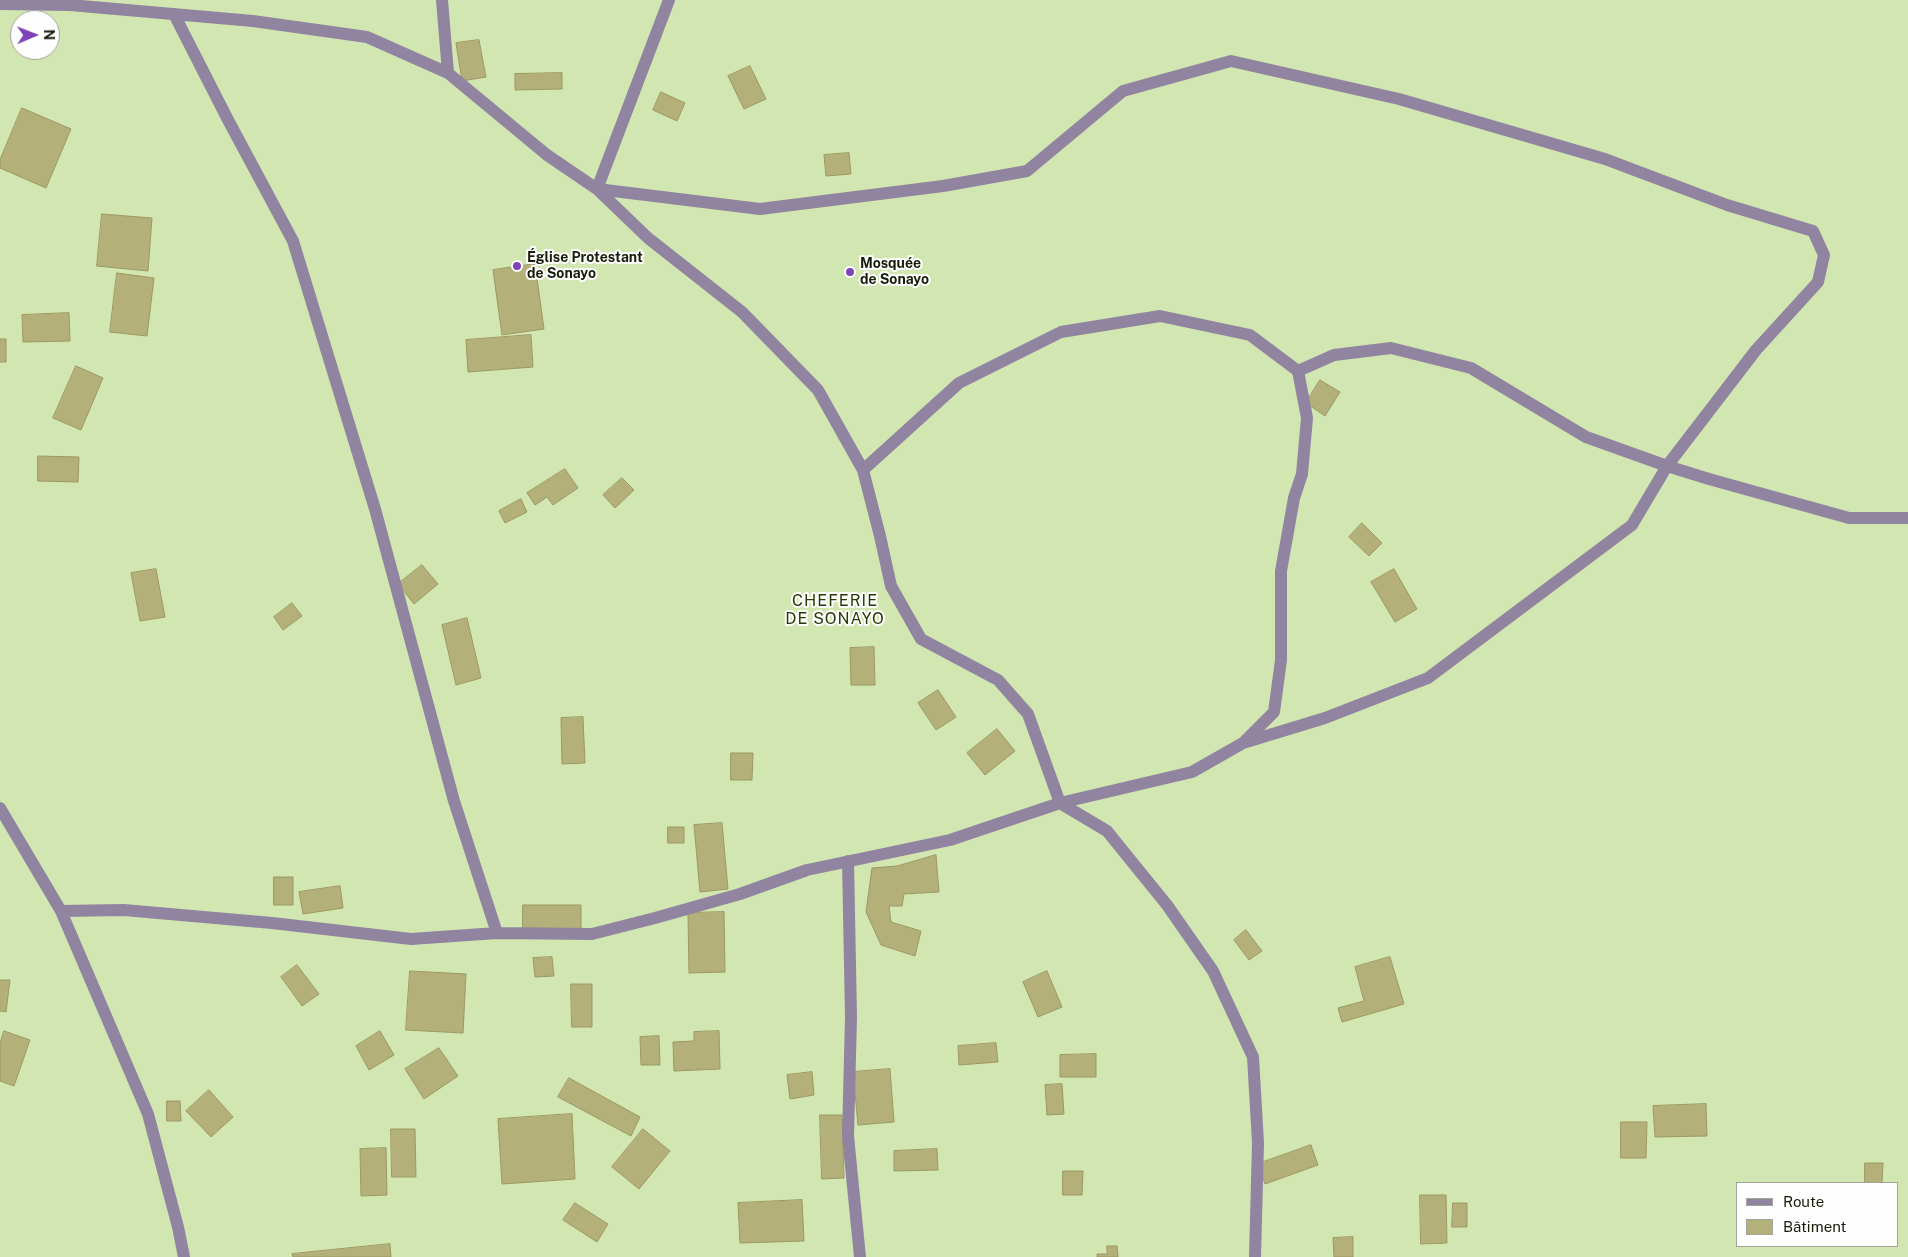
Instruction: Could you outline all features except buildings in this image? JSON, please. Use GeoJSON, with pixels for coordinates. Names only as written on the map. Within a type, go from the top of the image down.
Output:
{"type":"FeatureCollection","features":[{"type":"Feature","properties":{"kind":"street"},"geometry":{"type":"LineString","coordinates":[[442,0],[448,73]]}},
{"type":"Feature","properties":{"kind":"street"},"geometry":{"type":"LineString","coordinates":[[597,189],[669,0]]}},
{"type":"Feature","properties":{"kind":"street"},"geometry":{"type":"LineString","coordinates":[[0,4],[70,5],[253,21],[367,37],[448,73],[547,155],[597,189],[648,238],[742,312],[818,390],[863,470],[891,586],[922,639],[998,680],[1028,714],[1060,803],[1107,831],[1167,905],[1213,971],[1253,1057],[1258,1143],[1255,1257]]}},
{"type":"Feature","properties":{"kind":"street"},"geometry":{"type":"LineString","coordinates":[[174,14],[293,241],[375,508],[454,801],[497,933]]}},
{"type":"Feature","properties":{"kind":"street"},"geometry":{"type":"LineString","coordinates":[[61,911],[124,910],[272,923],[412,939],[497,933],[592,934],[740,894],[807,870],[950,840],[1060,803],[1192,772],[1243,743],[1325,718],[1428,678],[1632,525],[1667,466],[1756,350],[1818,282],[1824,256],[1813,231],[1727,204],[1605,159],[1399,99],[1231,61],[1123,91],[1027,171],[943,186],[760,209],[597,189]]}},
{"type":"Feature","properties":{"kind":"street"},"geometry":{"type":"LineString","coordinates":[[863,470],[959,383],[1061,332],[1160,316],[1250,335],[1298,370],[1307,418],[1302,474],[1294,498],[1281,571],[1281,660],[1274,712],[1243,743]]}},
{"type":"Feature","properties":{"kind":"street"},"geometry":{"type":"LineString","coordinates":[[1298,370],[1334,354],[1391,348],[1471,368],[1586,437],[1667,466],[1849,518],[1908,518]]}},
{"type":"Feature","properties":{"kind":"street"},"geometry":{"type":"LineString","coordinates":[[0,808],[61,911],[148,1114],[178,1227],[184,1257]]}},
{"type":"Feature","properties":{"kind":"street"},"geometry":{"type":"LineString","coordinates":[[848,861],[851,1017],[848,1136],[860,1257]]}},
{"type":"Feature","properties":{"kind":"place","name":"Église Protestant de Sonayo"},"geometry":{"type":"Point","coordinates":[517,266]}},
{"type":"Feature","properties":{"kind":"place","name":"Mosquée de Sonayo"},"geometry":{"type":"Point","coordinates":[850,272]}},
{"type":"Feature","properties":{"kind":"district","name":"CHEFERIE DE SONAYO"},"geometry":{"type":"Point","coordinates":[835,610]}}]}
